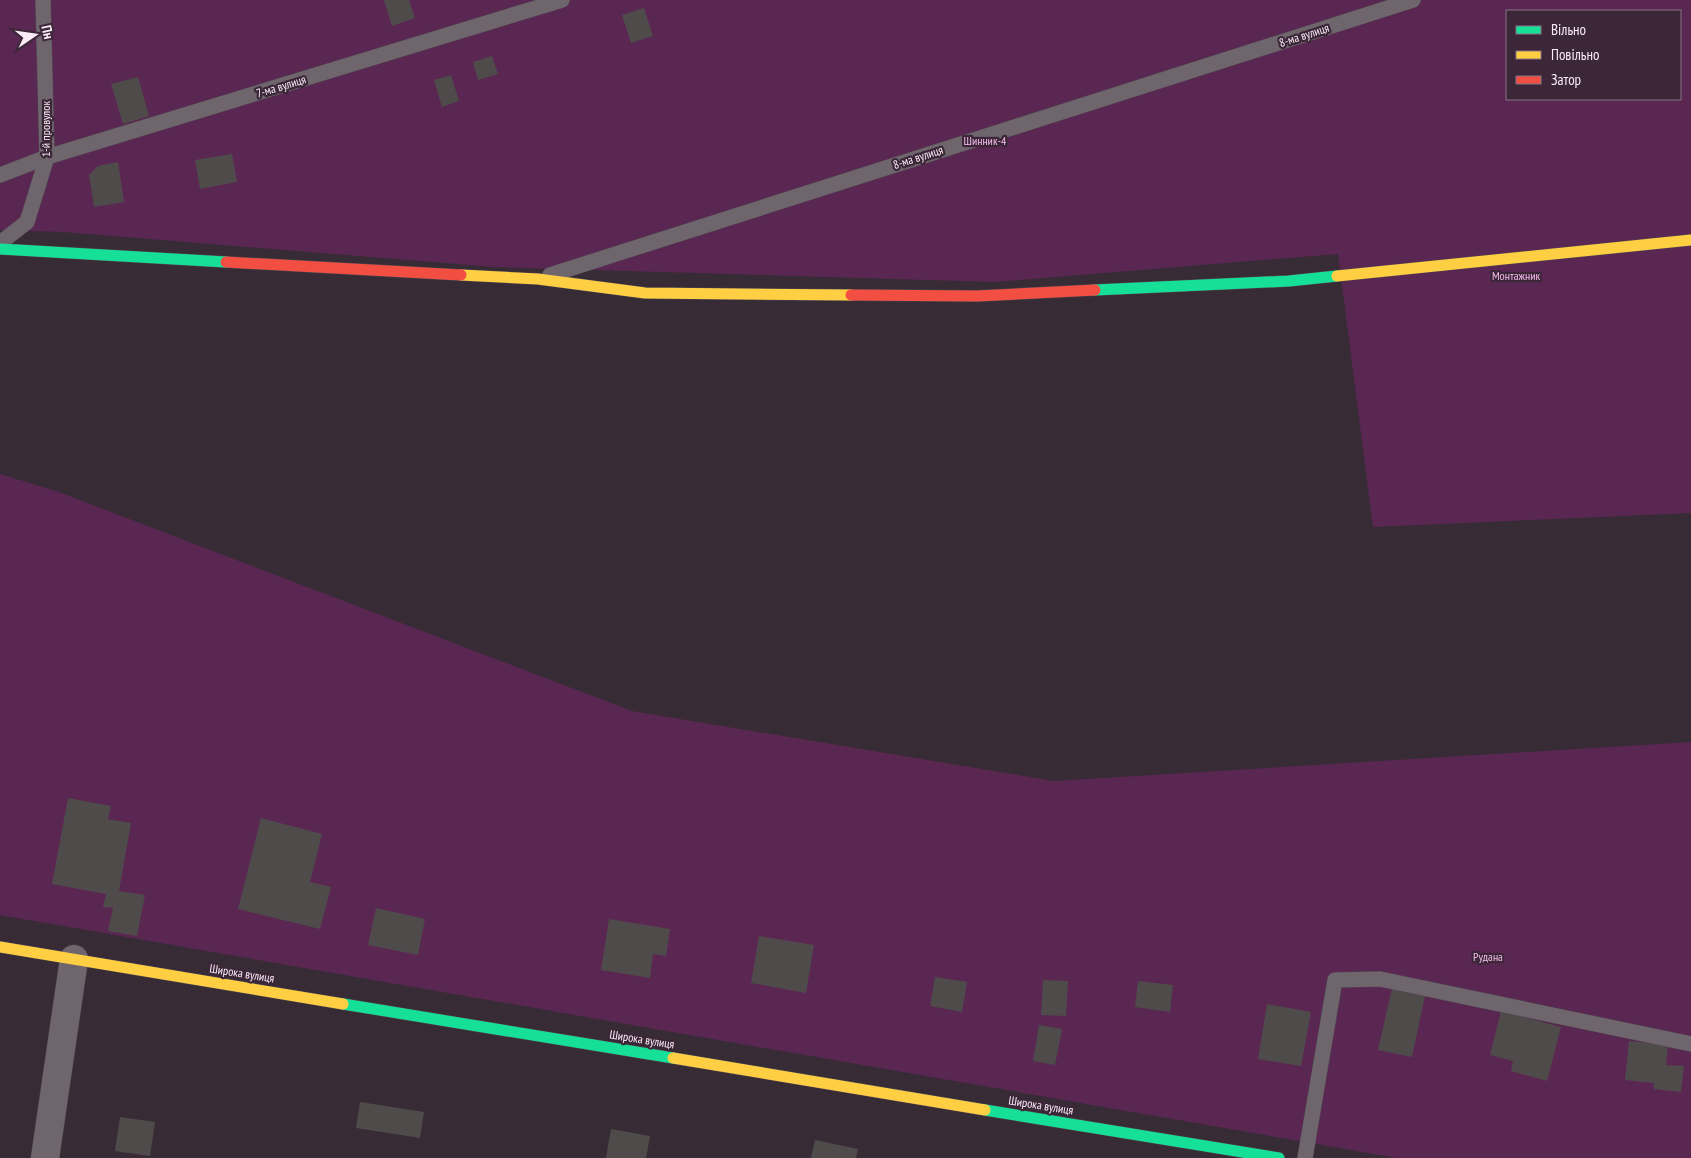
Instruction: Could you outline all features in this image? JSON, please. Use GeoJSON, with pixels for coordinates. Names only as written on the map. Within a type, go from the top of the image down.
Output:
{"type":"FeatureCollection","features":[{"type":"Feature","properties":{"kind":"street"},"geometry":{"type":"LineString","coordinates":[[0,249],[538,279],[645,293],[976,296],[1290,281],[1691,240]]}},
{"type":"Feature","properties":{"kind":"street","name":"Широка вулиця"},"geometry":{"type":"LineString","coordinates":[[0,947],[1279,1158]]}},
{"type":"Feature","properties":{"kind":"street"},"geometry":{"type":"LineString","coordinates":[[45,1158],[74,959]]}},
{"type":"Feature","properties":{"kind":"lane","name":"1-й провулок"},"geometry":{"type":"LineString","coordinates":[[0,243],[27,222],[47,157],[43,0]]}},
{"type":"Feature","properties":{"kind":"lane","name":"7-ма вулиця"},"geometry":{"type":"LineString","coordinates":[[0,175],[47,157],[562,0]]}},
{"type":"Feature","properties":{"kind":"lane","name":"8-ма вулиця"},"geometry":{"type":"LineString","coordinates":[[538,279],[1414,0]]}},
{"type":"Feature","properties":{"kind":"lane"},"geometry":{"type":"LineString","coordinates":[[1305,1158],[1335,980],[1380,978],[1691,1044]]}},
{"type":"Feature","properties":{"kind":"green space","name":"Шинник-4"},"geometry":{"type":"Polygon","coordinates":[[[0,0],[1691,0],[1691,513],[1373,527],[1338,254],[994,282],[494,267],[64,232],[0,230],[0,0]]]}},
{"type":"Feature","properties":{"kind":"green space","name":"Рудана"},"geometry":{"type":"Polygon","coordinates":[[[0,474],[56,491],[632,711],[1054,781],[1691,742],[1691,1158],[1397,1158],[0,915],[0,474]]]}},
{"type":"Feature","properties":{"kind":"building"},"geometry":{"type":"Polygon","coordinates":[[[384,0],[409,0],[415,18],[392,26],[384,0]]]}},
{"type":"Feature","properties":{"kind":"building"},"geometry":{"type":"Polygon","coordinates":[[[644,8],[653,36],[631,43],[622,15],[644,8]]]}},
{"type":"Feature","properties":{"kind":"building"},"geometry":{"type":"Polygon","coordinates":[[[492,56],[498,74],[478,80],[473,62],[492,56]]]}},
{"type":"Feature","properties":{"kind":"building"},"geometry":{"type":"Polygon","coordinates":[[[451,75],[459,101],[442,107],[434,80],[451,75]]]}},
{"type":"Feature","properties":{"kind":"building"},"geometry":{"type":"Polygon","coordinates":[[[138,77],[149,116],[123,124],[111,84],[138,77]]]}},
{"type":"Feature","properties":{"kind":"building"},"geometry":{"type":"Polygon","coordinates":[[[232,154],[237,182],[200,189],[195,160],[232,154]]]}},
{"type":"Feature","properties":{"kind":"building"},"geometry":{"type":"Polygon","coordinates":[[[118,162],[124,202],[94,207],[89,175],[98,166],[118,162]]]}},
{"type":"Feature","properties":{"kind":"building"},"geometry":{"type":"Polygon","coordinates":[[[68,798],[111,806],[108,819],[131,823],[119,891],[145,895],[137,936],[108,931],[113,908],[103,907],[106,894],[52,884],[68,798]]]}},
{"type":"Feature","properties":{"kind":"building"},"geometry":{"type":"Polygon","coordinates":[[[261,818],[322,834],[310,882],[331,887],[320,929],[238,909],[261,818]]]}},
{"type":"Feature","properties":{"kind":"building"},"geometry":{"type":"Polygon","coordinates":[[[376,908],[425,919],[418,955],[368,945],[376,908]]]}},
{"type":"Feature","properties":{"kind":"building"},"geometry":{"type":"Polygon","coordinates":[[[609,919],[670,929],[666,956],[653,954],[650,978],[601,970],[609,919]]]}},
{"type":"Feature","properties":{"kind":"building"},"geometry":{"type":"Polygon","coordinates":[[[759,936],[814,945],[806,993],[751,983],[759,936]]]}},
{"type":"Feature","properties":{"kind":"building"},"geometry":{"type":"Polygon","coordinates":[[[935,977],[967,982],[962,1012],[930,1006],[935,977]]]}},
{"type":"Feature","properties":{"kind":"building"},"geometry":{"type":"Polygon","coordinates":[[[1043,980],[1068,981],[1066,1016],[1041,1015],[1043,980]]]}},
{"type":"Feature","properties":{"kind":"building"},"geometry":{"type":"Polygon","coordinates":[[[1138,981],[1173,985],[1170,1012],[1135,1007],[1138,981]]]}},
{"type":"Feature","properties":{"kind":"building"},"geometry":{"type":"Polygon","coordinates":[[[1393,984],[1426,991],[1412,1057],[1378,1050],[1393,984]]]}},
{"type":"Feature","properties":{"kind":"building"},"geometry":{"type":"Polygon","coordinates":[[[1267,1004],[1311,1012],[1301,1066],[1258,1059],[1267,1004]]]}},
{"type":"Feature","properties":{"kind":"building"},"geometry":{"type":"Polygon","coordinates":[[[1501,1011],[1561,1027],[1547,1081],[1511,1071],[1513,1061],[1490,1055],[1501,1011]]]}},
{"type":"Feature","properties":{"kind":"building"},"geometry":{"type":"Polygon","coordinates":[[[1039,1025],[1062,1029],[1055,1065],[1033,1061],[1039,1025]]]}},
{"type":"Feature","properties":{"kind":"building"},"geometry":{"type":"Polygon","coordinates":[[[1629,1041],[1668,1045],[1666,1065],[1684,1066],[1681,1092],[1654,1089],[1654,1083],[1625,1080],[1629,1041]]]}},
{"type":"Feature","properties":{"kind":"building"},"geometry":{"type":"Polygon","coordinates":[[[360,1102],[424,1112],[420,1138],[356,1128],[360,1102]]]}},
{"type":"Feature","properties":{"kind":"building"},"geometry":{"type":"Polygon","coordinates":[[[120,1117],[155,1122],[150,1156],[115,1151],[120,1117]]]}},
{"type":"Feature","properties":{"kind":"building"},"geometry":{"type":"Polygon","coordinates":[[[611,1129],[650,1136],[646,1158],[606,1158],[611,1129]]]}},
{"type":"Feature","properties":{"kind":"building"},"geometry":{"type":"Polygon","coordinates":[[[815,1140],[858,1149],[856,1158],[811,1158],[815,1140]]]}},
{"type":"Feature","properties":{"kind":"traffic: fast"},"geometry":{"type":"LineString","coordinates":[[0,249],[226,262]]}},
{"type":"Feature","properties":{"kind":"traffic: fast"},"geometry":{"type":"LineString","coordinates":[[1095,290],[1289,281],[1337,276]]}},
{"type":"Feature","properties":{"kind":"traffic: fast"},"geometry":{"type":"LineString","coordinates":[[343,1004],[673,1058]]}},
{"type":"Feature","properties":{"kind":"traffic: fast"},"geometry":{"type":"LineString","coordinates":[[985,1110],[1279,1158]]}},
{"type":"Feature","properties":{"kind":"traffic: slow"},"geometry":{"type":"LineString","coordinates":[[1337,276],[1691,240]]}},
{"type":"Feature","properties":{"kind":"traffic: slow"},"geometry":{"type":"LineString","coordinates":[[461,275],[538,279],[645,293],[851,295]]}},
{"type":"Feature","properties":{"kind":"traffic: slow"},"geometry":{"type":"LineString","coordinates":[[0,947],[343,1004]]}},
{"type":"Feature","properties":{"kind":"traffic: slow"},"geometry":{"type":"LineString","coordinates":[[673,1058],[985,1110]]}},
{"type":"Feature","properties":{"kind":"traffic: jam"},"geometry":{"type":"LineString","coordinates":[[226,262],[461,275]]}},
{"type":"Feature","properties":{"kind":"traffic: jam"},"geometry":{"type":"LineString","coordinates":[[851,295],[977,296],[1095,290]]}},
{"type":"Feature","properties":{"kind":"park label","name":"Монтажник"},"geometry":{"type":"Point","coordinates":[1516,275]}}]}
